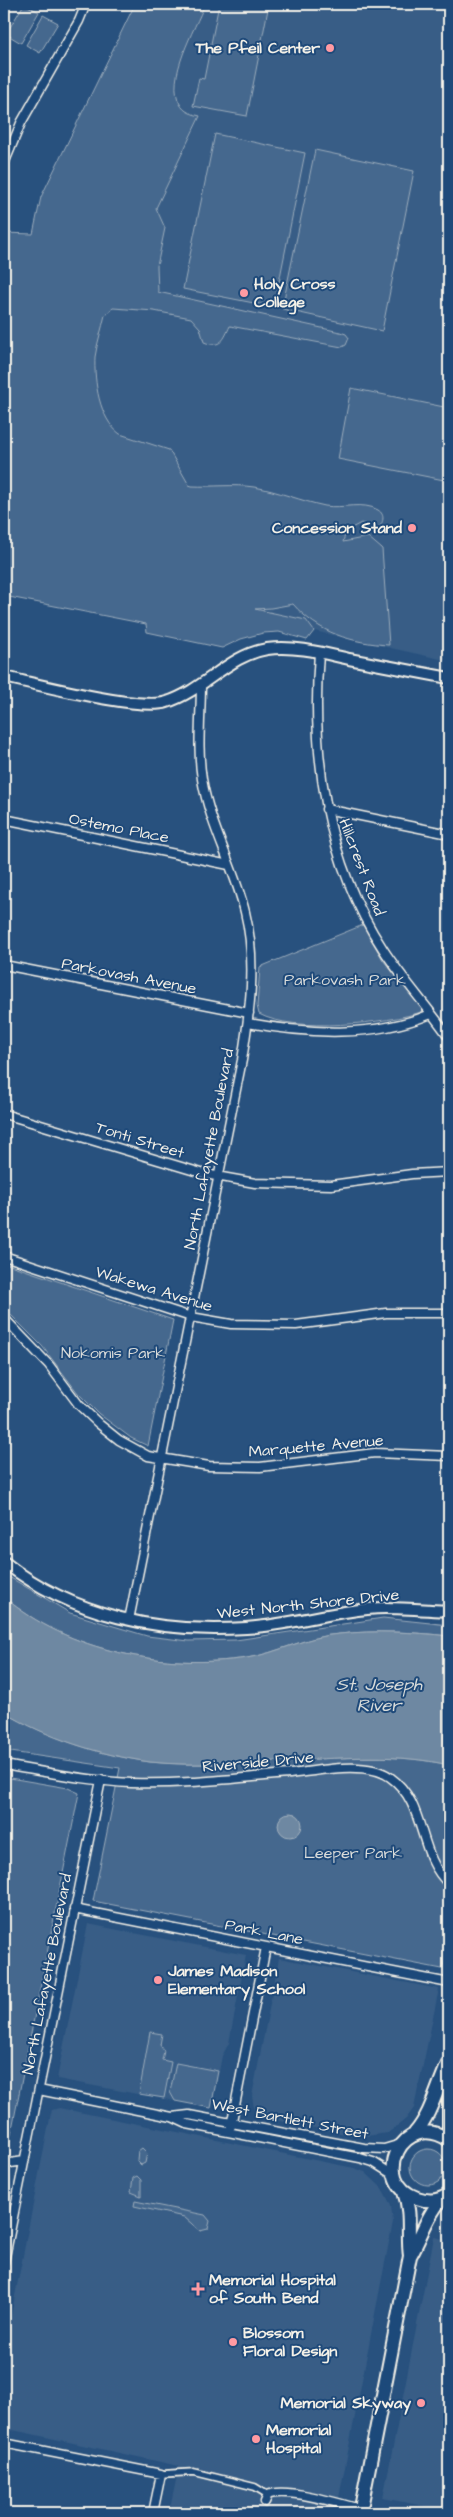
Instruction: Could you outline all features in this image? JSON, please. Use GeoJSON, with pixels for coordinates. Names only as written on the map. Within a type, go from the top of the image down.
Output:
{"type":"FeatureCollection","features":[{"type":"Feature","properties":{"kind":"main road"},"geometry":{"type":"LineString","coordinates":[[449,2060],[449,2079]]}},
{"type":"Feature","properties":{"kind":"main road"},"geometry":{"type":"LineString","coordinates":[[360,2511],[410,2256],[407,2235],[409,2210],[404,2192],[395,2176],[396,2154],[402,2144],[416,2134],[427,2119],[436,2088],[449,2060]]}},
{"type":"Feature","properties":{"kind":"main road"},"geometry":{"type":"LineString","coordinates":[[449,2100],[449,2130]]}},
{"type":"Feature","properties":{"kind":"main road"},"geometry":{"type":"LineString","coordinates":[[416,2134],[435,2133],[449,2140]]}},
{"type":"Feature","properties":{"kind":"main road"},"geometry":{"type":"LineString","coordinates":[[404,2192],[422,2200],[446,2197]]}},
{"type":"Feature","properties":{"kind":"main road"},"geometry":{"type":"LineString","coordinates":[[410,2256],[421,2238],[430,2214],[446,2197]]}},
{"type":"Feature","properties":{"kind":"street"},"geometry":{"type":"LineString","coordinates":[[4,164],[6,146],[79,21],[86,4]]}},
{"type":"Feature","properties":{"kind":"street"},"geometry":{"type":"LineString","coordinates":[[4,677],[148,704],[166,703],[201,684],[241,658],[265,650],[279,648],[319,653],[449,678]]}},
{"type":"Feature","properties":{"kind":"street","name":"Hillcrest Road"},"geometry":{"type":"LineString","coordinates":[[319,653],[318,751],[326,809],[339,856],[368,924],[410,989],[449,1037]]}},
{"type":"Feature","properties":{"kind":"street","name":"North Lafayette Boulevard"},"geometry":{"type":"LineString","coordinates":[[129,1620],[249,1013],[252,965],[244,908],[214,826],[202,776],[201,684]]}},
{"type":"Feature","properties":{"kind":"street"},"geometry":{"type":"LineString","coordinates":[[326,809],[449,834]]}},
{"type":"Feature","properties":{"kind":"street","name":"Ostemo Place"},"geometry":{"type":"LineString","coordinates":[[4,819],[229,865]]}},
{"type":"Feature","properties":{"kind":"street","name":"Parkovash Avenue"},"geometry":{"type":"LineString","coordinates":[[4,965],[249,1013]]}},
{"type":"Feature","properties":{"kind":"street"},"geometry":{"type":"LineString","coordinates":[[248,1023],[286,1030],[345,1032],[408,1022],[431,1014]]}},
{"type":"Feature","properties":{"kind":"street","name":"Tonti Street"},"geometry":{"type":"LineString","coordinates":[[4,1114],[218,1177],[255,1183],[292,1186],[331,1185],[393,1176],[449,1172]]}},
{"type":"Feature","properties":{"kind":"street","name":"Wakewa Avenue"},"geometry":{"type":"LineString","coordinates":[[4,1256],[190,1317],[231,1324],[272,1326],[319,1323],[400,1312],[449,1313]]}},
{"type":"Feature","properties":{"kind":"street","name":"Marquette Avenue"},"geometry":{"type":"LineString","coordinates":[[4,1318],[39,1354],[79,1405],[119,1440],[144,1455],[209,1466],[260,1467],[375,1453],[449,1456]]}},
{"type":"Feature","properties":{"kind":"street","name":"West North Shore Drive"},"geometry":{"type":"LineString","coordinates":[[4,1562],[21,1576],[72,1604],[99,1613],[163,1626],[221,1629],[277,1624],[384,1608],[449,1611]]}},
{"type":"Feature","properties":{"kind":"street","name":"Riverside Drive"},"geometry":{"type":"LineString","coordinates":[[4,1765],[101,1780],[170,1783],[352,1768],[378,1771],[389,1776],[407,1795],[417,1813],[433,1866],[449,1884]]}},
{"type":"Feature","properties":{"kind":"street","name":"North Lafayette Boulevard"},"geometry":{"type":"LineString","coordinates":[[4,2262],[101,1780]]}},
{"type":"Feature","properties":{"kind":"street","name":"Park Lane"},"geometry":{"type":"LineString","coordinates":[[74,1910],[449,1983]]}},
{"type":"Feature","properties":{"kind":"street"},"geometry":{"type":"LineString","coordinates":[[230,2133],[266,1947]]}},
{"type":"Feature","properties":{"kind":"street","name":"West Bartlett Street"},"geometry":{"type":"LineString","coordinates":[[38,2090],[172,2117],[187,2124],[360,2158],[373,2162],[395,2176]]}},
{"type":"Feature","properties":{"kind":"street","name":"West Bartlett Street"},"geometry":{"type":"LineString","coordinates":[[172,2117],[189,2115],[364,2148],[384,2149],[402,2144]]}},
{"type":"Feature","properties":{"kind":"street"},"geometry":{"type":"LineString","coordinates":[[4,2164],[24,2161]]}},
{"type":"Feature","properties":{"kind":"street"},"geometry":{"type":"LineString","coordinates":[[4,2443],[161,2474],[194,2472],[255,2486],[267,2498],[280,2492],[336,2502],[360,2511],[374,2513]]}},
{"type":"Feature","properties":{"kind":"street"},"geometry":{"type":"LineString","coordinates":[[154,2513],[161,2474]]}},
{"type":"Feature","properties":{"kind":"shaded area","name":"Holy Cross College"},"geometry":{"type":"Polygon","coordinates":[[[177,4],[449,4],[449,661],[314,631],[305,620],[4,554],[4,365],[177,4]]]}},
{"type":"Feature","properties":{"kind":"shaded area"},"geometry":{"type":"Polygon","coordinates":[[[88,1924],[246,1955],[229,2043],[222,2056],[212,2108],[57,2079],[88,1924]]]}},
{"type":"Feature","properties":{"kind":"shaded area"},"geometry":{"type":"Polygon","coordinates":[[[279,1958],[439,1989],[414,2108],[406,2119],[388,2133],[366,2136],[345,2134],[255,2116],[252,2096],[279,1958]]]}},
{"type":"Feature","properties":{"kind":"shaded area","name":"Memorial Hospital of South Bend"},"geometry":{"type":"Polygon","coordinates":[[[59,2108],[354,2168],[365,2172],[381,2187],[391,2206],[393,2222],[336,2513],[169,2513],[179,2466],[4,2428],[4,2352],[51,2113],[52,2110],[59,2108]]]}},
{"type":"Feature","properties":{"kind":"shaded area"},"geometry":{"type":"Polygon","coordinates":[[[434,2237],[449,2240],[449,2511],[383,2498],[434,2237]]]}},
{"type":"Feature","properties":{"kind":"green space"},"geometry":{"type":"Polygon","coordinates":[[[24,4],[39,12],[21,43],[6,34],[24,4]]]}},
{"type":"Feature","properties":{"kind":"green space"},"geometry":{"type":"Polygon","coordinates":[[[135,4],[205,4],[183,54],[176,81],[176,94],[182,107],[188,112],[200,116],[156,208],[165,228],[157,266],[158,292],[340,332],[346,334],[349,338],[346,345],[342,347],[230,326],[221,342],[210,344],[204,342],[200,328],[191,318],[154,311],[113,308],[105,315],[95,357],[99,399],[107,419],[120,434],[169,450],[189,485],[254,487],[325,506],[366,506],[381,512],[383,519],[378,529],[361,523],[346,531],[343,542],[368,537],[382,549],[389,645],[362,642],[336,635],[313,622],[293,604],[255,609],[306,620],[314,631],[307,640],[279,632],[263,633],[241,639],[222,648],[147,632],[146,624],[4,596],[4,233],[33,234],[41,197],[135,4]]]}},
{"type":"Feature","properties":{"kind":"green space"},"geometry":{"type":"Polygon","coordinates":[[[219,4],[269,4],[247,116],[193,106],[199,78],[204,79],[219,4]]]}},
{"type":"Feature","properties":{"kind":"green space"},"geometry":{"type":"Polygon","coordinates":[[[43,15],[58,23],[40,53],[26,45],[43,15]]]}},
{"type":"Feature","properties":{"kind":"green space"},"geometry":{"type":"Polygon","coordinates":[[[215,134],[305,153],[274,307],[183,289],[215,134]]]}},
{"type":"Feature","properties":{"kind":"green space"},"geometry":{"type":"Polygon","coordinates":[[[315,150],[414,171],[382,331],[282,309],[315,150]]]}},
{"type":"Feature","properties":{"kind":"green space"},"geometry":{"type":"Polygon","coordinates":[[[351,388],[449,408],[449,481],[338,459],[351,388]]]}},
{"type":"Feature","properties":{"kind":"green space","name":"Parkovash Park"},"geometry":{"type":"Polygon","coordinates":[[[363,925],[383,960],[424,1011],[408,1016],[364,1023],[316,1025],[274,1020],[259,1014],[257,1006],[260,967],[363,925]]]}},
{"type":"Feature","properties":{"kind":"green space","name":"Nokomis Park"},"geometry":{"type":"Polygon","coordinates":[[[4,1263],[173,1320],[148,1446],[131,1438],[99,1414],[78,1393],[42,1346],[4,1308],[4,1263]]]}},
{"type":"Feature","properties":{"kind":"green space"},"geometry":{"type":"Polygon","coordinates":[[[4,1574],[70,1613],[147,1636],[189,1641],[236,1640],[383,1618],[449,1625],[449,1636],[422,1633],[366,1632],[327,1635],[247,1658],[216,1661],[184,1661],[151,1658],[119,1653],[88,1644],[29,1616],[4,1597],[4,1574]]]}},
{"type":"Feature","properties":{"kind":"green space","name":"Leeper Park"},"geometry":{"type":"Polygon","coordinates":[[[4,1712],[38,1730],[75,1744],[112,1755],[150,1762],[203,1764],[372,1757],[410,1759],[449,1765],[449,1937],[442,1969],[93,1901],[120,1768],[4,1751],[4,1712]]]}},
{"type":"Feature","properties":{"kind":"green space"},"geometry":{"type":"Polygon","coordinates":[[[4,1777],[68,1788],[79,1793],[7,2154],[4,2155],[4,1777]]]}},
{"type":"Feature","properties":{"kind":"green space"},"geometry":{"type":"Polygon","coordinates":[[[150,2032],[162,2034],[160,2045],[164,2051],[162,2060],[171,2062],[164,2098],[139,2094],[150,2032]]]}},
{"type":"Feature","properties":{"kind":"green space"},"geometry":{"type":"Polygon","coordinates":[[[176,2063],[218,2071],[211,2108],[175,2101],[170,2092],[176,2063]]]}},
{"type":"Feature","properties":{"kind":"green space"},"geometry":{"type":"Polygon","coordinates":[[[142,2148],[147,2153],[145,2163],[141,2165],[137,2161],[138,2151],[142,2148]]]}},
{"type":"Feature","properties":{"kind":"green space"},"geometry":{"type":"Polygon","coordinates":[[[428,2149],[440,2155],[446,2167],[440,2179],[428,2185],[416,2179],[410,2167],[416,2155],[428,2149]]]}},
{"type":"Feature","properties":{"kind":"green space"},"geometry":{"type":"Polygon","coordinates":[[[137,2176],[141,2180],[141,2196],[131,2192],[133,2178],[137,2176]]]}},
{"type":"Feature","properties":{"kind":"green space"},"geometry":{"type":"Polygon","coordinates":[[[135,2201],[205,2215],[210,2221],[208,2229],[200,2231],[184,2217],[134,2206],[135,2201]]]}},
{"type":"Feature","properties":{"kind":"water","name":"St. Joseph River"},"geometry":{"type":"Polygon","coordinates":[[[4,1597],[29,1616],[88,1644],[119,1653],[184,1661],[216,1661],[259,1656],[327,1635],[394,1632],[449,1636],[449,1765],[410,1759],[372,1757],[222,1764],[167,1763],[131,1759],[74,1744],[38,1730],[4,1712],[4,1597]]]}},
{"type":"Feature","properties":{"kind":"water"},"geometry":{"type":"Polygon","coordinates":[[[290,1813],[295,1814],[301,1820],[301,1830],[295,1836],[290,1837],[285,1836],[279,1830],[278,1825],[279,1820],[285,1814],[290,1813]]]}},
{"type":"Feature","properties":{"kind":"place","name":"The Pfeil Center"},"geometry":{"type":"Point","coordinates":[330,48]}},
{"type":"Feature","properties":{"kind":"place","name":"Holy Cross College"},"geometry":{"type":"Point","coordinates":[244,293]}},
{"type":"Feature","properties":{"kind":"place","name":"Concession Stand"},"geometry":{"type":"Point","coordinates":[412,528]}},
{"type":"Feature","properties":{"kind":"place","name":"James Madison Elementary School"},"geometry":{"type":"Point","coordinates":[158,1980]}},
{"type":"Feature","properties":{"kind":"place","name":"Memorial Hospital of South Bend"},"geometry":{"type":"Point","coordinates":[198,2289]}},
{"type":"Feature","properties":{"kind":"place","name":"Blossom Floral Design"},"geometry":{"type":"Point","coordinates":[233,2342]}},
{"type":"Feature","properties":{"kind":"place","name":"Memorial Skyway"},"geometry":{"type":"Point","coordinates":[421,2403]}},
{"type":"Feature","properties":{"kind":"place","name":"Memorial Hospital"},"geometry":{"type":"Point","coordinates":[256,2439]}}]}
